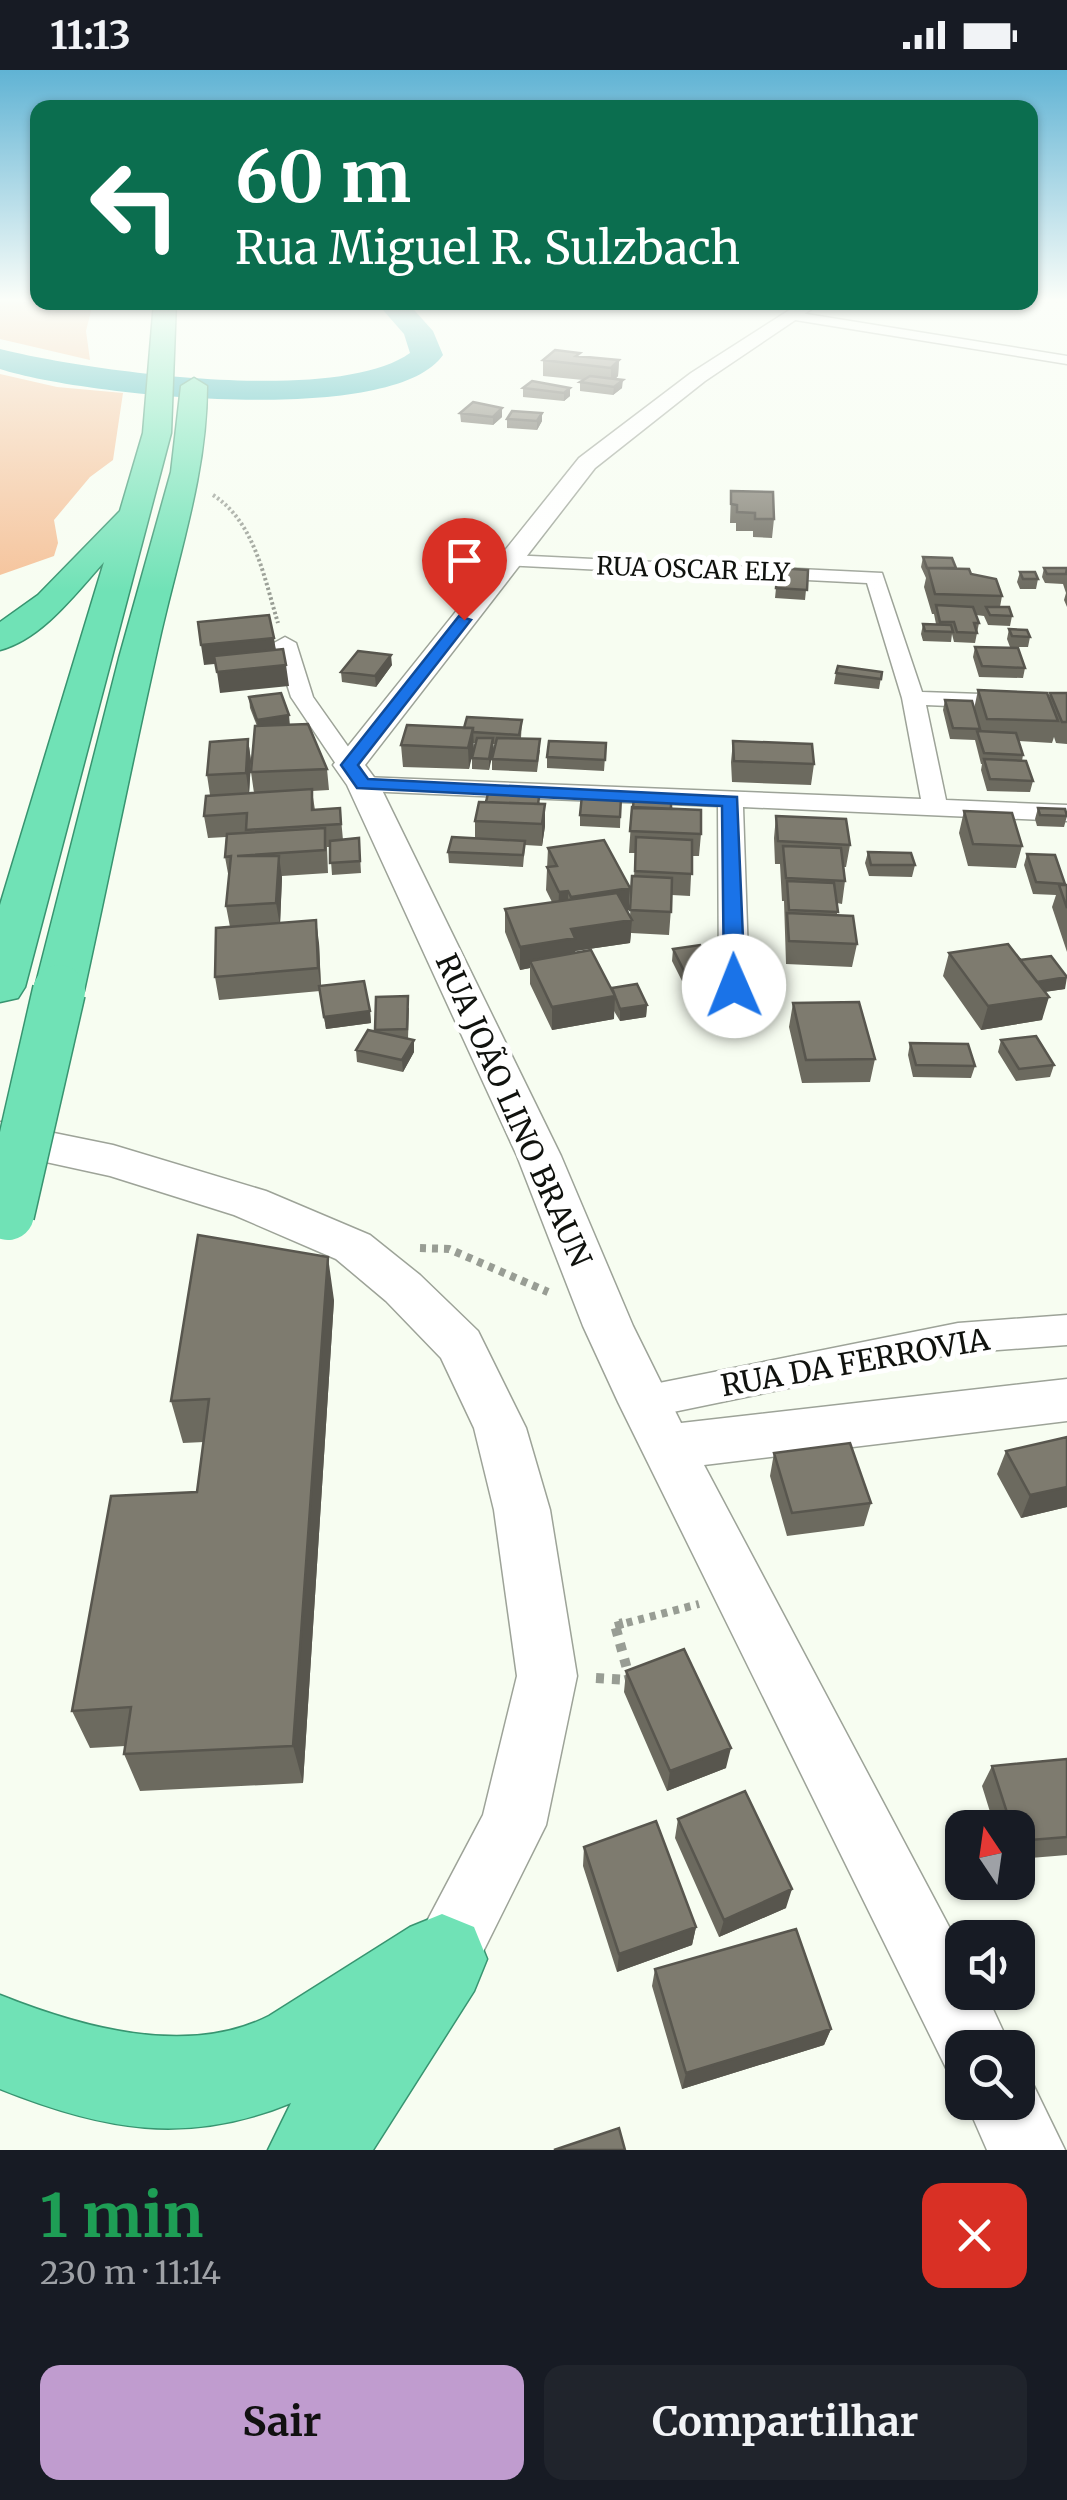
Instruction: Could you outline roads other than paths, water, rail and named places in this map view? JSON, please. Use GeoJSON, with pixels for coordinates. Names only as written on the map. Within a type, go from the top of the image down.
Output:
{"type":"FeatureCollection","features":[{"type":"Feature","properties":{"kind":"highway"},"geometry":{"type":"LineString","coordinates":[[0,987],[157,432],[160,398]]}},
{"type":"Feature","properties":{"kind":"highway"},"geometry":{"type":"LineString","coordinates":[[4,1228],[150,607],[182,492],[195,431],[194,398]]}},
{"type":"Feature","properties":{"kind":"highway"},"geometry":{"type":"LineString","coordinates":[[0,639],[50,602],[134,509]]}},
{"type":"Feature","properties":{"kind":"highway"},"geometry":{"type":"LineString","coordinates":[[0,2042],[82,2072],[149,2080],[212,2080],[278,2062],[442,1959]]}},
{"type":"Feature","properties":{"kind":"highway"},"geometry":{"type":"LineString","coordinates":[[317,2150],[442,1959]]}},
{"type":"Feature","properties":{"kind":"street"},"geometry":{"type":"LineString","coordinates":[[356,775],[510,561],[587,463],[671,398]]}},
{"type":"Feature","properties":{"kind":"street","name":"RUA OSCAR ELY"},"geometry":{"type":"LineString","coordinates":[[510,561],[875,577],[912,698]]}},
{"type":"Feature","properties":{"kind":"street"},"geometry":{"type":"LineString","coordinates":[[285,643],[302,697],[356,775]]}},
{"type":"Feature","properties":{"kind":"street"},"geometry":{"type":"LineString","coordinates":[[935,808],[912,698],[1067,704]]}},
{"type":"Feature","properties":{"kind":"street"},"geometry":{"type":"LineString","coordinates":[[356,775],[730,801],[1067,814]]}},
{"type":"Feature","properties":{"kind":"street","name":"RUA JOÃO LINO BRAUN"},"geometry":{"type":"LineString","coordinates":[[356,775],[540,1156],[608,1326],[966,2030]]}},
{"type":"Feature","properties":{"kind":"street"},"geometry":{"type":"LineString","coordinates":[[730,801],[734,986]]}},
{"type":"Feature","properties":{"kind":"street"},"geometry":{"type":"LineString","coordinates":[[0,1137],[113,1161],[250,1203],[353,1247],[404,1288],[460,1345],[500,1428],[522,1510],[548,1676],[512,1825],[442,1959]]}},
{"type":"Feature","properties":{"kind":"street","name":"RUA DA FERROVIA"},"geometry":{"type":"LineString","coordinates":[[657,1424],[958,1338],[1067,1330]]}},
{"type":"Feature","properties":{"kind":"street"},"geometry":{"type":"LineString","coordinates":[[657,1424],[1067,1400]]}},
{"type":"Feature","properties":{"kind":"street"},"geometry":{"type":"LineString","coordinates":[[1011,2120],[1027,2150]]}}]}
